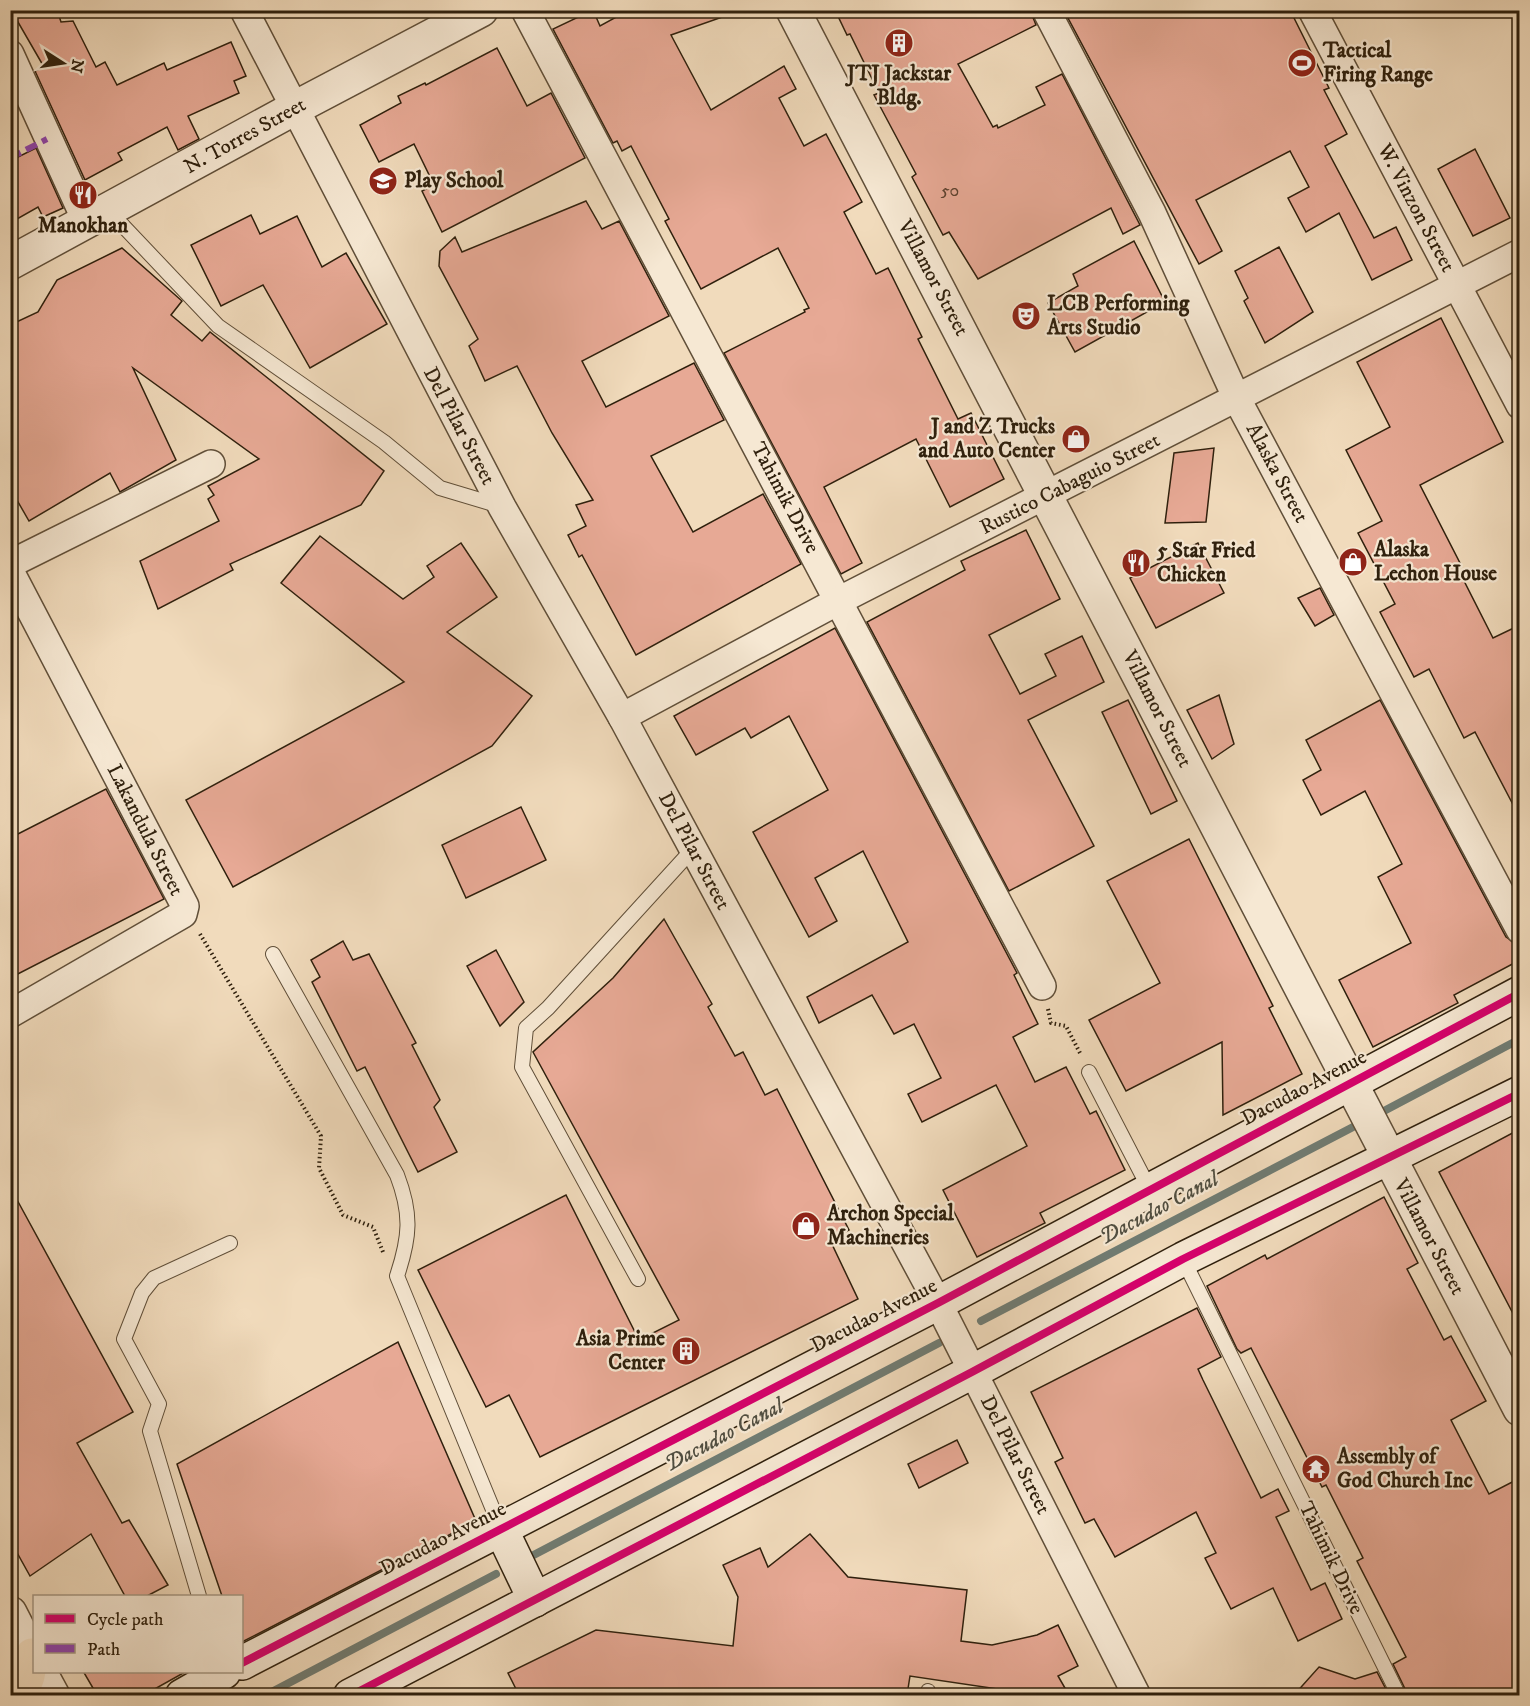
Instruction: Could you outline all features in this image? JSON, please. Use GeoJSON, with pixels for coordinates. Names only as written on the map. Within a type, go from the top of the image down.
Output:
{"type":"FeatureCollection","features":[{"type":"Feature","properties":{"kind":"main road","name":"N. Torres Street"},"geometry":{"type":"LineString","coordinates":[[10,263],[481,10]]}},
{"type":"Feature","properties":{"kind":"main road","name":"Villamor Street"},"geometry":{"type":"LineString","coordinates":[[793,10],[1520,1409]]}},
{"type":"Feature","properties":{"kind":"main road","name":"Dacudao Avenue"},"geometry":{"type":"LineString","coordinates":[[243,1662],[938,1303],[1520,993]]}},
{"type":"Feature","properties":{"kind":"main road"},"geometry":{"type":"LineString","coordinates":[[350,1695],[972,1372],[1183,1259],[1520,1093]]}},
{"type":"Feature","properties":{"kind":"main road"},"geometry":{"type":"LineString","coordinates":[[501,1529],[535,1600]]}},
{"type":"Feature","properties":{"kind":"main road"},"geometry":{"type":"LineString","coordinates":[[10,1613],[33,1656]]}},
{"type":"Feature","properties":{"kind":"main road"},"geometry":{"type":"LineString","coordinates":[[21,1695],[33,1669]]}},
{"type":"Feature","properties":{"kind":"main road"},"geometry":{"type":"LineString","coordinates":[[42,1673],[53,1695]]}},
{"type":"Feature","properties":{"kind":"main road"},"geometry":{"type":"LineString","coordinates":[[182,1695],[222,1673]]}},
{"type":"Feature","properties":{"kind":"street","name":"Del Pilar Street"},"geometry":{"type":"LineString","coordinates":[[244,10],[293,109],[502,507],[622,717],[938,1303],[1137,1695]]}},
{"type":"Feature","properties":{"kind":"street","name":"Tahimik Drive"},"geometry":{"type":"LineString","coordinates":[[525,10],[840,600],[1042,986]]}},
{"type":"Feature","properties":{"kind":"street","name":"Alaska Street"},"geometry":{"type":"LineString","coordinates":[[1046,10],[1152,213],[1237,399],[1520,930]]}},
{"type":"Feature","properties":{"kind":"street","name":"W. Vinzon Street"},"geometry":{"type":"LineString","coordinates":[[1312,10],[1520,405]]}},
{"type":"Feature","properties":{"kind":"street"},"geometry":{"type":"LineString","coordinates":[[10,54],[98,217]]}},
{"type":"Feature","properties":{"kind":"street","name":"Rustico Cabaguio Street"},"geometry":{"type":"LineString","coordinates":[[622,717],[840,600],[1520,253]]}},
{"type":"Feature","properties":{"kind":"street"},"geometry":{"type":"LineString","coordinates":[[10,564],[211,464]]}},
{"type":"Feature","properties":{"kind":"street","name":"Lakandula Street"},"geometry":{"type":"LineString","coordinates":[[10,571],[184,906],[183,914],[10,1014]]}},
{"type":"Feature","properties":{"kind":"lane"},"geometry":{"type":"LineString","coordinates":[[98,217],[218,326],[384,442],[440,488],[502,507]]}},
{"type":"Feature","properties":{"kind":"lane"},"geometry":{"type":"LineString","coordinates":[[638,1279],[522,1067],[526,1028],[548,1008],[693,849]]}},
{"type":"Feature","properties":{"kind":"lane"},"geometry":{"type":"LineString","coordinates":[[273,954],[397,1175],[407,1201],[409,1219],[405,1254],[397,1276],[501,1529]]}},
{"type":"Feature","properties":{"kind":"lane"},"geometry":{"type":"LineString","coordinates":[[1089,1072],[1150,1191]]}},
{"type":"Feature","properties":{"kind":"lane"},"geometry":{"type":"LineString","coordinates":[[199,1595],[150,1431],[159,1404],[124,1340],[138,1301],[154,1278],[230,1243]]}},
{"type":"Feature","properties":{"kind":"lane","name":"Tahimik Drive"},"geometry":{"type":"LineString","coordinates":[[1183,1259],[1399,1695]]}},
{"type":"Feature","properties":{"kind":"path"},"geometry":{"type":"LineString","coordinates":[[183,914],[193,924],[212,952],[321,1136],[319,1168],[343,1215],[373,1227],[397,1276]]}},
{"type":"Feature","properties":{"kind":"path"},"geometry":{"type":"LineString","coordinates":[[1042,986],[1052,1023],[1066,1026],[1089,1072]]}},
{"type":"Feature","properties":{"kind":"building"},"geometry":{"type":"Polygon","coordinates":[[[11,10],[57,10],[61,22],[73,21],[96,67],[105,62],[117,85],[164,63],[167,70],[231,42],[246,76],[234,81],[239,93],[188,116],[199,139],[178,150],[167,127],[118,153],[122,160],[85,180],[35,71],[44,67],[11,10]]]}},
{"type":"Feature","properties":{"kind":"building"},"geometry":{"type":"Polygon","coordinates":[[[593,10],[600,26],[629,10],[731,10],[731,14],[671,35],[711,110],[784,66],[796,89],[779,98],[804,146],[826,134],[862,202],[844,212],[876,274],[888,268],[922,337],[918,339],[958,419],[971,413],[1004,479],[950,507],[916,439],[824,487],[862,563],[841,574],[724,353],[809,308],[778,248],[701,289],[665,221],[669,219],[631,146],[622,151],[617,141],[613,143],[553,29],[593,10]]]}},
{"type":"Feature","properties":{"kind":"building"},"geometry":{"type":"Polygon","coordinates":[[[835,10],[1030,10],[1036,25],[958,64],[993,127],[997,125],[998,128],[1045,105],[1036,87],[1062,74],[1140,225],[1123,234],[1111,208],[978,279],[949,232],[943,235],[912,177],[916,174],[874,95],[879,93],[850,34],[847,35],[835,10]]]}},
{"type":"Feature","properties":{"kind":"building"},"geometry":{"type":"Polygon","coordinates":[[[1082,10],[1290,10],[1329,88],[1324,90],[1347,134],[1325,146],[1374,238],[1396,227],[1412,260],[1372,280],[1339,213],[1306,232],[1288,198],[1309,187],[1290,151],[1196,200],[1222,251],[1199,264],[1068,18],[1082,10]]]}},
{"type":"Feature","properties":{"kind":"building"},"geometry":{"type":"Polygon","coordinates":[[[497,48],[527,106],[551,93],[585,158],[442,232],[422,191],[434,185],[414,144],[379,162],[360,125],[401,103],[398,96],[425,83],[426,85],[497,48]]]}},
{"type":"Feature","properties":{"kind":"building"},"geometry":{"type":"Polygon","coordinates":[[[36,148],[63,208],[43,217],[38,207],[10,223],[10,161],[36,148]]]}},
{"type":"Feature","properties":{"kind":"building"},"geometry":{"type":"Polygon","coordinates":[[[1475,149],[1510,218],[1473,236],[1438,169],[1475,149]]]}},
{"type":"Feature","properties":{"kind":"building"},"geometry":{"type":"Polygon","coordinates":[[[586,201],[602,229],[619,221],[669,316],[582,361],[606,407],[694,363],[724,420],[651,456],[693,532],[763,494],[801,564],[636,655],[582,555],[579,557],[568,535],[586,526],[576,505],[593,500],[552,433],[517,366],[485,381],[469,346],[478,339],[439,266],[440,251],[455,237],[462,252],[586,201]]]}},
{"type":"Feature","properties":{"kind":"building"},"geometry":{"type":"Polygon","coordinates":[[[251,215],[260,234],[297,216],[322,267],[346,253],[387,324],[310,368],[263,285],[221,306],[191,245],[251,215]]]}},
{"type":"Feature","properties":{"kind":"building"},"geometry":{"type":"Polygon","coordinates":[[[1134,241],[1165,302],[1075,352],[1048,303],[1078,286],[1073,274],[1134,241]]]}},
{"type":"Feature","properties":{"kind":"building"},"geometry":{"type":"Polygon","coordinates":[[[1279,247],[1313,312],[1265,343],[1244,301],[1248,298],[1235,271],[1279,247]]]}},
{"type":"Feature","properties":{"kind":"building"},"geometry":{"type":"Polygon","coordinates":[[[122,248],[182,301],[171,315],[202,341],[210,332],[384,471],[361,505],[230,564],[233,570],[158,609],[140,561],[219,521],[208,499],[214,495],[208,486],[259,459],[133,368],[176,460],[120,492],[110,473],[29,521],[10,488],[10,325],[38,312],[57,280],[122,248]]]}},
{"type":"Feature","properties":{"kind":"building"},"geometry":{"type":"Polygon","coordinates":[[[1441,318],[1503,442],[1420,485],[1461,565],[1457,567],[1493,638],[1520,625],[1520,818],[1475,732],[1464,738],[1429,669],[1414,677],[1380,612],[1395,604],[1358,533],[1382,521],[1346,450],[1390,427],[1357,362],[1441,318]]]}},
{"type":"Feature","properties":{"kind":"building"},"geometry":{"type":"Polygon","coordinates":[[[1214,448],[1206,522],[1165,523],[1174,453],[1214,448]]]}},
{"type":"Feature","properties":{"kind":"building"},"geometry":{"type":"Polygon","coordinates":[[[1026,530],[1060,599],[989,635],[1020,694],[1056,676],[1045,654],[1082,636],[1104,682],[1028,720],[1094,846],[1009,891],[867,622],[965,570],[961,561],[1026,530]]]}},
{"type":"Feature","properties":{"kind":"building"},"geometry":{"type":"Polygon","coordinates":[[[320,536],[403,599],[434,577],[427,566],[461,543],[497,597],[447,632],[532,696],[492,746],[233,887],[186,800],[404,682],[281,583],[320,536]]]}},
{"type":"Feature","properties":{"kind":"building"},"geometry":{"type":"Polygon","coordinates":[[[1198,543],[1224,593],[1156,628],[1130,578],[1198,543]]]}},
{"type":"Feature","properties":{"kind":"building"},"geometry":{"type":"Polygon","coordinates":[[[1320,588],[1334,615],[1315,626],[1298,598],[1320,588]]]}},
{"type":"Feature","properties":{"kind":"building"},"geometry":{"type":"Polygon","coordinates":[[[835,628],[1017,973],[1014,975],[1038,1024],[1013,1037],[1035,1082],[1066,1067],[1090,1114],[1096,1111],[1125,1170],[1040,1213],[1045,1223],[977,1257],[943,1190],[1027,1146],[996,1085],[922,1122],[908,1094],[941,1078],[914,1024],[894,1034],[872,995],[819,1023],[807,997],[908,942],[863,851],[815,878],[837,921],[809,937],[753,832],[828,790],[789,716],[751,738],[745,728],[696,755],[674,716],[835,628]]]}},
{"type":"Feature","properties":{"kind":"building"},"geometry":{"type":"Polygon","coordinates":[[[1219,695],[1234,744],[1212,759],[1187,710],[1219,695]]]}},
{"type":"Feature","properties":{"kind":"building"},"geometry":{"type":"Polygon","coordinates":[[[1128,700],[1177,801],[1151,814],[1102,712],[1128,700]]]}},
{"type":"Feature","properties":{"kind":"building"},"geometry":{"type":"Polygon","coordinates":[[[1380,700],[1506,937],[1520,946],[1520,960],[1454,995],[1458,1003],[1373,1047],[1339,980],[1411,943],[1378,877],[1402,864],[1365,791],[1321,815],[1303,780],[1321,770],[1306,740],[1380,700]]]}},
{"type":"Feature","properties":{"kind":"building"},"geometry":{"type":"Polygon","coordinates":[[[106,789],[164,899],[10,978],[10,838],[106,789]]]}},
{"type":"Feature","properties":{"kind":"building"},"geometry":{"type":"Polygon","coordinates":[[[521,807],[546,860],[466,898],[442,845],[521,807]]]}},
{"type":"Feature","properties":{"kind":"building"},"geometry":{"type":"Polygon","coordinates":[[[1189,839],[1273,1006],[1269,1008],[1302,1074],[1223,1115],[1222,1042],[1126,1091],[1089,1020],[1160,983],[1107,881],[1189,839]]]}},
{"type":"Feature","properties":{"kind":"building"},"geometry":{"type":"Polygon","coordinates":[[[664,919],[712,1004],[708,1007],[735,1056],[743,1052],[765,1095],[777,1089],[849,1230],[830,1240],[858,1299],[540,1457],[509,1395],[486,1407],[418,1270],[566,1195],[639,1340],[679,1320],[533,1052],[613,978],[664,919]]]}},
{"type":"Feature","properties":{"kind":"building"},"geometry":{"type":"Polygon","coordinates":[[[343,941],[353,960],[369,954],[416,1043],[412,1045],[440,1100],[434,1107],[457,1152],[418,1172],[365,1067],[357,1071],[312,982],[320,977],[311,960],[343,941]]]}},
{"type":"Feature","properties":{"kind":"building"},"geometry":{"type":"Polygon","coordinates":[[[496,950],[524,1002],[500,1026],[467,966],[496,950]]]}},
{"type":"Feature","properties":{"kind":"building"},"geometry":{"type":"Polygon","coordinates":[[[1520,1129],[1520,1327],[1439,1172],[1520,1129]]]}},
{"type":"Feature","properties":{"kind":"building"},"geometry":{"type":"Polygon","coordinates":[[[10,1187],[133,1412],[77,1443],[122,1523],[129,1520],[168,1585],[149,1595],[124,1595],[91,1534],[30,1576],[10,1540],[10,1187]]]}},
{"type":"Feature","properties":{"kind":"building"},"geometry":{"type":"Polygon","coordinates":[[[1384,1197],[1418,1263],[1407,1269],[1444,1340],[1451,1336],[1486,1401],[1451,1420],[1489,1494],[1520,1478],[1520,1695],[1408,1695],[1393,1664],[1406,1657],[1357,1561],[1363,1558],[1326,1485],[1322,1487],[1251,1348],[1241,1353],[1237,1349],[1207,1286],[1265,1255],[1267,1259],[1384,1197]]]}},
{"type":"Feature","properties":{"kind":"building"},"geometry":{"type":"Polygon","coordinates":[[[1197,1308],[1221,1357],[1198,1369],[1203,1380],[1261,1498],[1278,1489],[1289,1511],[1276,1517],[1311,1590],[1325,1583],[1342,1619],[1298,1641],[1273,1588],[1231,1609],[1205,1558],[1216,1553],[1196,1512],[1115,1557],[1094,1519],[1085,1523],[1055,1462],[1063,1458],[1031,1392],[1197,1308]]]}},
{"type":"Feature","properties":{"kind":"building"},"geometry":{"type":"Polygon","coordinates":[[[398,1342],[476,1521],[243,1641],[243,1595],[222,1595],[177,1464],[398,1342]]]}},
{"type":"Feature","properties":{"kind":"building"},"geometry":{"type":"Polygon","coordinates":[[[957,1440],[968,1463],[919,1488],[908,1464],[957,1440]]]}},
{"type":"Feature","properties":{"kind":"building"},"geometry":{"type":"Polygon","coordinates":[[[810,1534],[848,1577],[967,1590],[961,1641],[992,1645],[1037,1635],[1058,1625],[1078,1666],[1058,1676],[1069,1695],[1038,1695],[910,1676],[907,1695],[519,1695],[508,1673],[596,1630],[733,1646],[738,1597],[723,1565],[760,1548],[768,1567],[810,1534]]]}},
{"type":"Feature","properties":{"kind":"building"},"geometry":{"type":"Polygon","coordinates":[[[1319,1667],[1355,1679],[1377,1672],[1389,1695],[1294,1695],[1319,1667]]]}},
{"type":"Feature","properties":{"kind":"building"},"geometry":{"type":"Polygon","coordinates":[[[84,1673],[183,1673],[144,1695],[97,1695],[84,1673]]]}},
{"type":"Feature","properties":{"kind":"waterway","name":"Dacudao Canal"},"geometry":{"type":"LineString","coordinates":[[1382,1112],[1520,1039]]}},
{"type":"Feature","properties":{"kind":"waterway","name":"Dacudao Canal"},"geometry":{"type":"LineString","coordinates":[[981,1321],[1355,1126]]}},
{"type":"Feature","properties":{"kind":"waterway","name":"Dacudao Canal"},"geometry":{"type":"LineString","coordinates":[[526,1559],[939,1343]]}},
{"type":"Feature","properties":{"kind":"waterway","name":"Dacudao Canal"},"geometry":{"type":"LineString","coordinates":[[264,1696],[496,1574]]}},
{"type":"Feature","properties":{"kind":"marked path"},"geometry":{"type":"LineString","coordinates":[[10,158],[47,139]]}},
{"type":"Feature","properties":{"kind":"cycle path"},"geometry":{"type":"LineString","coordinates":[[243,1662],[938,1303],[1520,993]]}},
{"type":"Feature","properties":{"kind":"cycle path"},"geometry":{"type":"LineString","coordinates":[[350,1696],[972,1372],[1183,1259],[1520,1093]]}},
{"type":"Feature","properties":{"kind":"place","name":"JTJ Jackstar Bldg."},"geometry":{"type":"Point","coordinates":[899,43]}},
{"type":"Feature","properties":{"kind":"place","name":"Tactical Firing Range"},"geometry":{"type":"Point","coordinates":[1302,63]}},
{"type":"Feature","properties":{"kind":"place","name":"Play School"},"geometry":{"type":"Point","coordinates":[383,181]}},
{"type":"Feature","properties":{"kind":"place","name":"Manokhan"},"geometry":{"type":"Point","coordinates":[83,195]}},
{"type":"Feature","properties":{"kind":"place","name":"LCB Performing Arts Studio"},"geometry":{"type":"Point","coordinates":[1026,316]}},
{"type":"Feature","properties":{"kind":"place","name":"J and Z Trucks and Auto Center"},"geometry":{"type":"Point","coordinates":[1076,439]}},
{"type":"Feature","properties":{"kind":"place","name":"Alaska Lechon House"},"geometry":{"type":"Point","coordinates":[1353,562]}},
{"type":"Feature","properties":{"kind":"place","name":"5 Star Fried Chicken"},"geometry":{"type":"Point","coordinates":[1136,563]}},
{"type":"Feature","properties":{"kind":"place","name":"Archon Special Machineries"},"geometry":{"type":"Point","coordinates":[806,1226]}},
{"type":"Feature","properties":{"kind":"place","name":"Asia Prime Center"},"geometry":{"type":"Point","coordinates":[686,1351]}},
{"type":"Feature","properties":{"kind":"place","name":"Assembly of God Church Inc"},"geometry":{"type":"Point","coordinates":[1316,1469]}}]}
